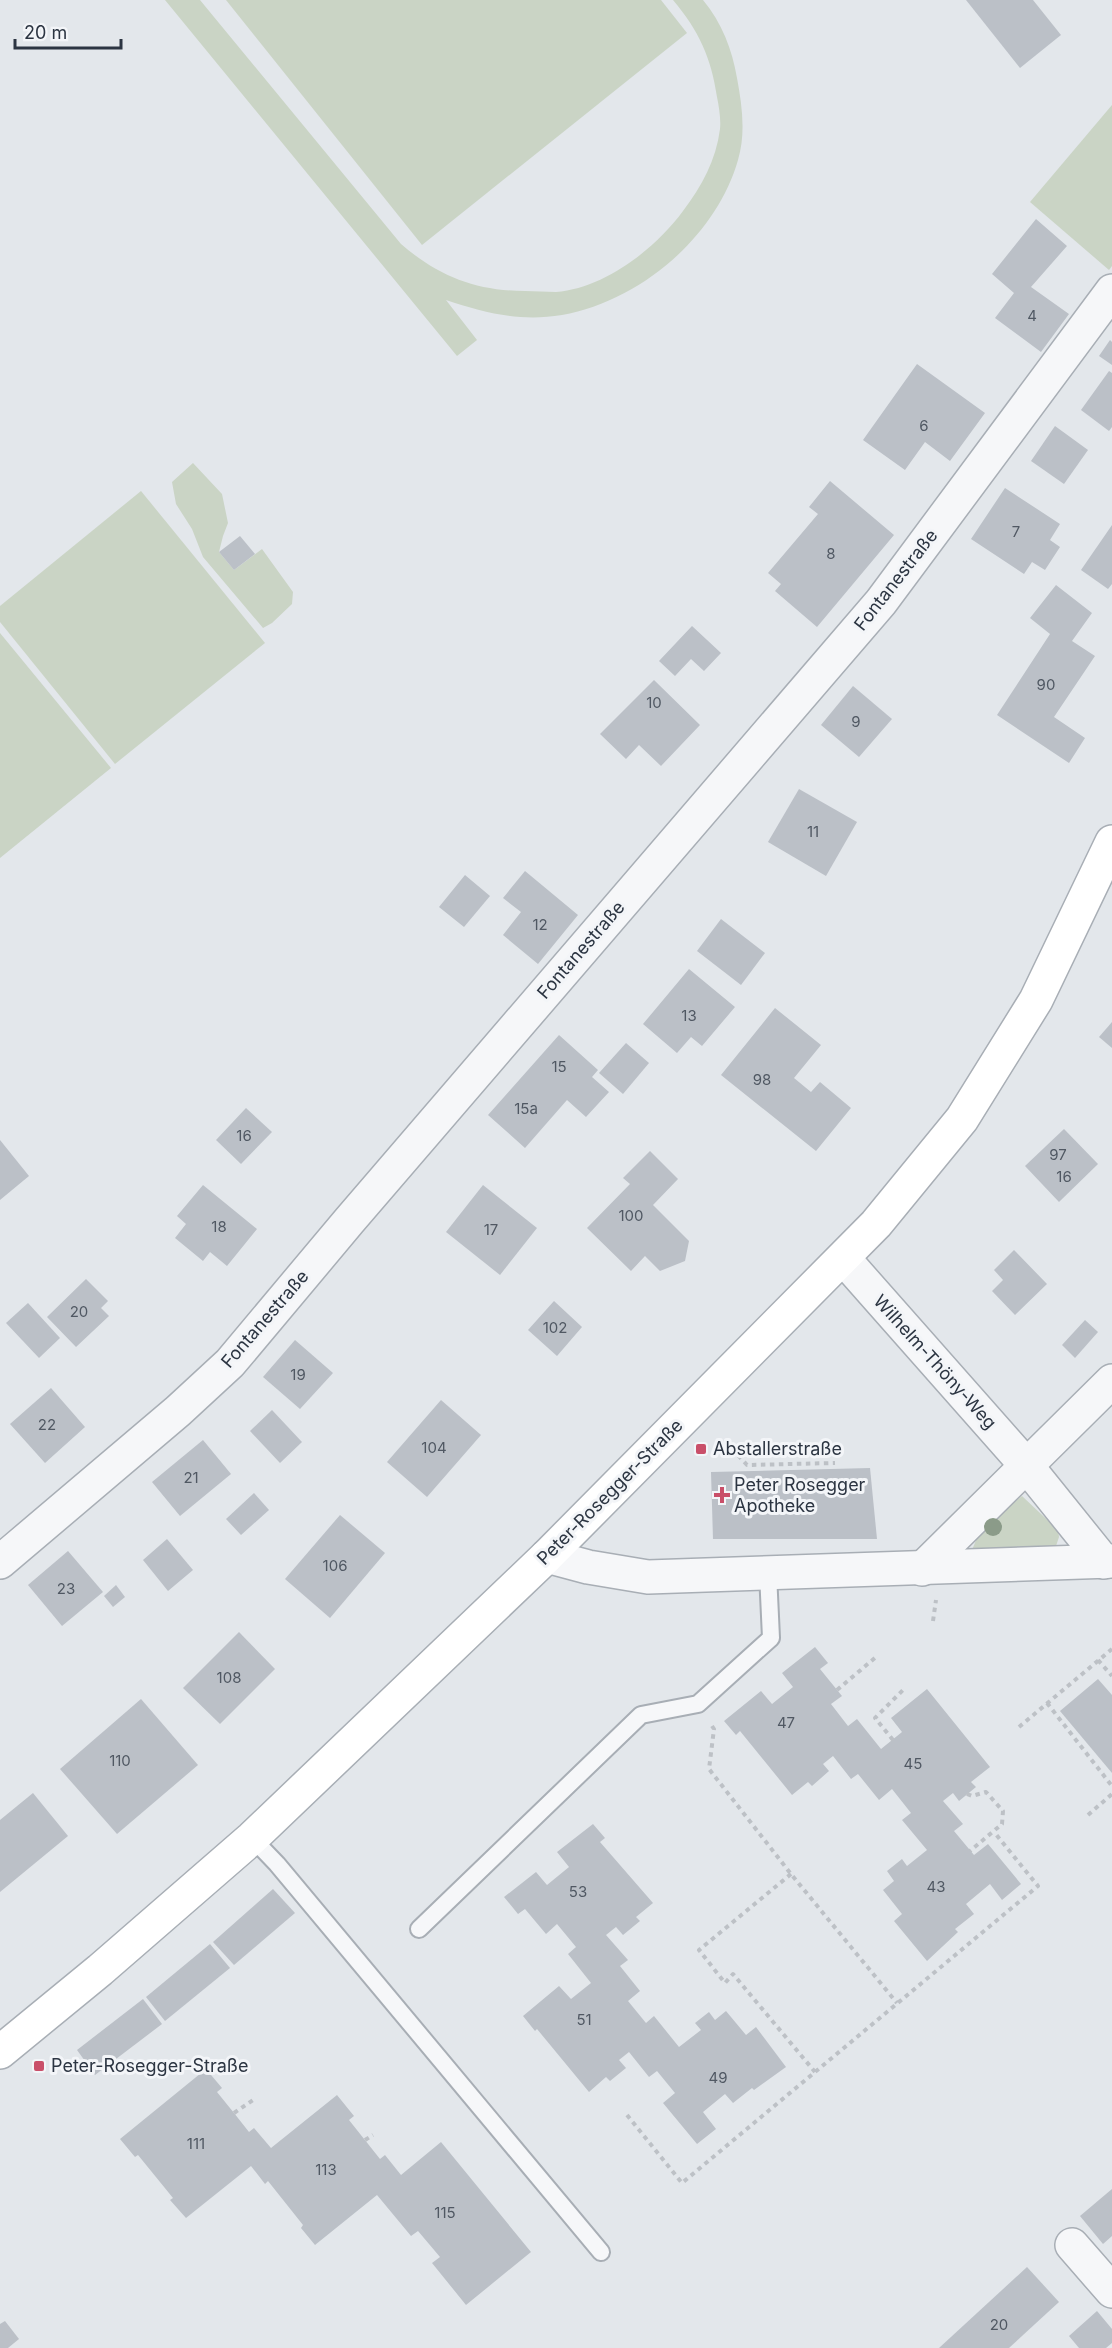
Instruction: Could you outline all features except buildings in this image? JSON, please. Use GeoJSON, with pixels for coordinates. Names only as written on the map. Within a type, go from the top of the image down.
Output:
{"type":"FeatureCollection","features":[{"type":"Feature","properties":{"kind":"main road","name":"Peter-Rosegger-Straße"},"geometry":{"type":"LineString","coordinates":[[0,2052],[100,1970],[252,1838],[547,1556],[739,1361],[844,1259],[876,1224],[962,1119],[1036,1000],[1112,842]]}},
{"type":"Feature","properties":{"kind":"street","name":"Fontanestraße"},"geometry":{"type":"LineString","coordinates":[[0,1562],[178,1411],[230,1363],[349,1221],[881,602],[1112,291]]}},
{"type":"Feature","properties":{"kind":"street","name":"Wilhelm-Thöny-Weg"},"geometry":{"type":"LineString","coordinates":[[844,1259],[1108,1561]]}},
{"type":"Feature","properties":{"kind":"street"},"geometry":{"type":"LineString","coordinates":[[922,1569],[1112,1381]]}},
{"type":"Feature","properties":{"kind":"street"},"geometry":{"type":"LineString","coordinates":[[547,1556],[588,1567],[648,1577],[1108,1561]]}},
{"type":"Feature","properties":{"kind":"street"},"geometry":{"type":"LineString","coordinates":[[1072,2245],[1112,2291]]}},
{"type":"Feature","properties":{"kind":"lane"},"geometry":{"type":"LineString","coordinates":[[419,1929],[641,1715],[698,1704],[771,1638],[768,1574]]}},
{"type":"Feature","properties":{"kind":"lane"},"geometry":{"type":"LineString","coordinates":[[252,1838],[277,1864],[601,2252]]}},
{"type":"Feature","properties":{"kind":"path"},"geometry":{"type":"LineString","coordinates":[[726,1442],[747,1465],[835,1463]]}},
{"type":"Feature","properties":{"kind":"path"},"geometry":{"type":"LineString","coordinates":[[1019,1727],[1112,1648]]}},
{"type":"Feature","properties":{"kind":"path"},"geometry":{"type":"LineString","coordinates":[[837,1690],[876,1657]]}},
{"type":"Feature","properties":{"kind":"path"},"geometry":{"type":"LineString","coordinates":[[1098,1660],[1112,1676]]}},
{"type":"Feature","properties":{"kind":"path"},"geometry":{"type":"LineString","coordinates":[[893,1740],[875,1718],[903,1689]]}},
{"type":"Feature","properties":{"kind":"path"},"geometry":{"type":"LineString","coordinates":[[1047,1703],[1112,1786]]}},
{"type":"Feature","properties":{"kind":"path"},"geometry":{"type":"LineString","coordinates":[[698,1704],[714,1729],[709,1769],[791,1874],[897,2003]]}},
{"type":"Feature","properties":{"kind":"path"},"geometry":{"type":"LineString","coordinates":[[967,1794],[972,1796],[986,1792],[1002,1811],[1002,1824],[970,1851]]}},
{"type":"Feature","properties":{"kind":"path"},"geometry":{"type":"LineString","coordinates":[[1088,1815],[1112,1794]]}},
{"type":"Feature","properties":{"kind":"path"},"geometry":{"type":"LineString","coordinates":[[627,2115],[682,2182],[1038,1886],[994,1832]]}},
{"type":"Feature","properties":{"kind":"path"},"geometry":{"type":"LineString","coordinates":[[791,1874],[699,1950],[725,1983],[734,1974],[814,2072]]}},
{"type":"Feature","properties":{"kind":"path"},"geometry":{"type":"LineString","coordinates":[[234,2113],[256,2098]]}},
{"type":"Feature","properties":{"kind":"path"},"geometry":{"type":"LineString","coordinates":[[365,2140],[373,2135]]}},
{"type":"Feature","properties":{"kind":"green space"},"geometry":{"type":"Polygon","coordinates":[[[165,0],[200,0],[401,244],[429,265],[458,280],[474,285],[507,290],[556,292],[593,283],[610,275],[643,252],[672,225],[690,202],[712,162],[720,129],[720,117],[707,57],[697,34],[673,0],[703,0],[716,18],[725,37],[735,67],[742,109],[743,129],[738,160],[727,188],[712,215],[693,239],[671,261],[646,280],[619,296],[591,307],[547,317],[503,315],[446,300],[477,340],[457,356],[165,0]]]}},
{"type":"Feature","properties":{"kind":"green space"},"geometry":{"type":"Polygon","coordinates":[[[226,0],[661,0],[687,33],[422,245],[226,0]]]}},
{"type":"Feature","properties":{"kind":"green space"},"geometry":{"type":"Polygon","coordinates":[[[1112,105],[1112,266],[1109,270],[1030,202],[1112,105]]]}},
{"type":"Feature","properties":{"kind":"green space"},"geometry":{"type":"Polygon","coordinates":[[[193,463],[222,494],[228,523],[219,552],[234,570],[262,549],[293,592],[292,604],[272,623],[263,628],[203,557],[192,529],[176,504],[172,482],[193,463]]]}},
{"type":"Feature","properties":{"kind":"green space"},"geometry":{"type":"Polygon","coordinates":[[[141,491],[265,643],[115,764],[0,622],[0,606],[141,491]]]}},
{"type":"Feature","properties":{"kind":"green space"},"geometry":{"type":"Polygon","coordinates":[[[0,633],[111,768],[0,858],[0,633]]]}},
{"type":"Feature","properties":{"kind":"green space"},"geometry":{"type":"Polygon","coordinates":[[[1022,1496],[1058,1530],[1059,1537],[1056,1546],[972,1550],[981,1528],[1022,1496]]]}},
{"type":"Feature","properties":{"kind":"place","name":"Abstallerstraße"},"geometry":{"type":"Point","coordinates":[701,1449]}},
{"type":"Feature","properties":{"kind":"place","name":"Peter Rosegger Apotheke"},"geometry":{"type":"Point","coordinates":[722,1495]}},
{"type":"Feature","properties":{"kind":"place","name":"Peter-Rosegger-Straße"},"geometry":{"type":"Point","coordinates":[39,2066]}}]}
